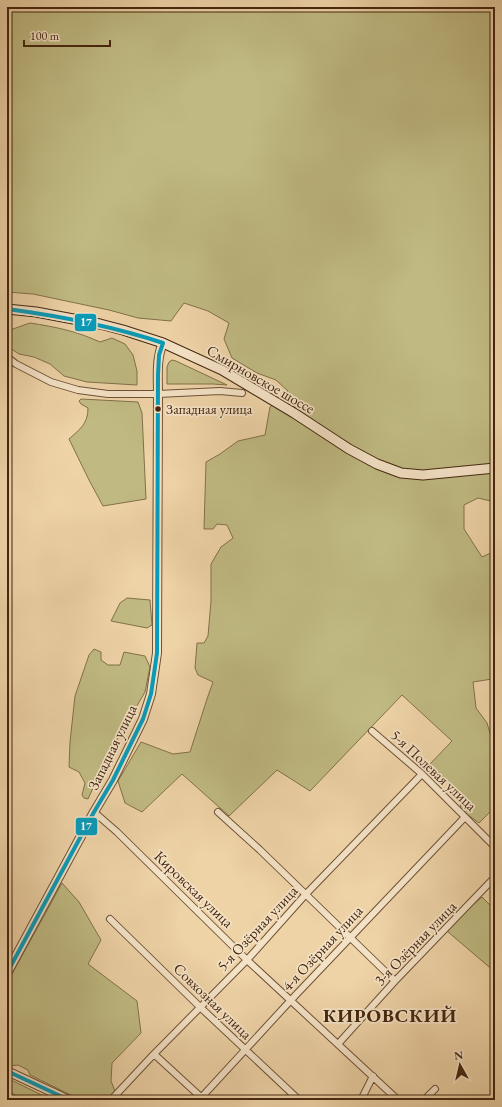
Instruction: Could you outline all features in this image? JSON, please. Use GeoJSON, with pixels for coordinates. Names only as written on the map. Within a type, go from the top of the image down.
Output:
{"type":"FeatureCollection","features":[{"type":"Feature","properties":{"kind":"main road","name":"Смирновское шоссе"},"geometry":{"type":"LineString","coordinates":[[7,309],[36,312],[100,324],[163,343],[222,370],[288,409],[349,449],[377,464],[401,473],[423,475],[495,468]]}},
{"type":"Feature","properties":{"kind":"street","name":"Западная улица"},"geometry":{"type":"LineString","coordinates":[[7,973],[94,812],[113,780],[143,719],[151,694],[157,653],[158,394],[159,356],[160,348],[163,343]]}},
{"type":"Feature","properties":{"kind":"street","name":"Смирновское шоссе"},"geometry":{"type":"LineString","coordinates":[[7,358],[51,382],[77,390],[108,394],[158,394],[220,391],[242,393]]}},
{"type":"Feature","properties":{"kind":"street","name":"5-я Полевая улица"},"geometry":{"type":"LineString","coordinates":[[372,731],[422,774],[495,846]]}},
{"type":"Feature","properties":{"kind":"street","name":"5-я Озёрная улица"},"geometry":{"type":"LineString","coordinates":[[111,1100],[154,1054],[247,960],[306,894],[422,774]]}},
{"type":"Feature","properties":{"kind":"street","name":"Кировская улица"},"geometry":{"type":"LineString","coordinates":[[94,812],[117,832],[247,960],[398,1100]]}},
{"type":"Feature","properties":{"kind":"street"},"geometry":{"type":"LineString","coordinates":[[218,812],[260,850],[395,981]]}},
{"type":"Feature","properties":{"kind":"street","name":"4-я Озёрная улица"},"geometry":{"type":"LineString","coordinates":[[202,1099],[245,1049],[465,817]]}},
{"type":"Feature","properties":{"kind":"street","name":"3-я Озёрная улица"},"geometry":{"type":"LineString","coordinates":[[338,1044],[395,981],[495,877]]}},
{"type":"Feature","properties":{"kind":"street","name":"Совхозная улица"},"geometry":{"type":"LineString","coordinates":[[110,919],[200,1007],[299,1100]]}},
{"type":"Feature","properties":{"kind":"street"},"geometry":{"type":"LineString","coordinates":[[154,1054],[202,1099]]}},
{"type":"Feature","properties":{"kind":"street"},"geometry":{"type":"LineString","coordinates":[[7,1071],[68,1100]]}},
{"type":"Feature","properties":{"kind":"street"},"geometry":{"type":"LineString","coordinates":[[361,1100],[373,1076]]}},
{"type":"Feature","properties":{"kind":"street"},"geometry":{"type":"LineString","coordinates":[[424,1100],[435,1089]]}},
{"type":"Feature","properties":{"kind":"shaded area"},"geometry":{"type":"Polygon","coordinates":[[[7,7],[495,7],[495,502],[478,498],[464,505],[464,529],[482,557],[495,551],[495,687],[492,679],[473,682],[476,708],[487,723],[495,750],[495,807],[479,823],[460,809],[462,797],[430,764],[452,741],[402,695],[310,791],[277,770],[229,816],[182,774],[142,812],[125,803],[118,781],[141,742],[173,754],[190,752],[213,682],[198,675],[195,668],[197,643],[204,643],[208,636],[211,601],[211,564],[221,547],[233,538],[227,525],[217,524],[213,529],[204,529],[206,462],[238,441],[265,435],[270,407],[288,391],[276,380],[257,373],[232,358],[224,339],[229,323],[208,311],[184,303],[171,321],[138,318],[109,310],[33,294],[7,292],[7,7]]]}},
{"type":"Feature","properties":{"kind":"shaded area"},"geometry":{"type":"Polygon","coordinates":[[[30,323],[66,330],[100,342],[112,338],[125,344],[133,355],[137,371],[137,385],[87,382],[64,376],[50,364],[34,357],[19,354],[7,346],[7,328],[10,330],[30,323]]]}},
{"type":"Feature","properties":{"kind":"shaded area"},"geometry":{"type":"Polygon","coordinates":[[[172,360],[227,385],[167,384],[167,367],[169,362],[172,360]]]}},
{"type":"Feature","properties":{"kind":"shaded area"},"geometry":{"type":"Polygon","coordinates":[[[81,399],[138,402],[142,413],[146,499],[103,506],[69,439],[83,426],[87,418],[88,408],[81,404],[79,401],[81,399]]]}},
{"type":"Feature","properties":{"kind":"shaded area"},"geometry":{"type":"Polygon","coordinates":[[[127,598],[150,600],[152,625],[147,628],[111,621],[120,603],[127,598]]]}},
{"type":"Feature","properties":{"kind":"shaded area"},"geometry":{"type":"Polygon","coordinates":[[[94,649],[101,652],[101,660],[108,665],[120,665],[124,652],[145,656],[150,667],[145,692],[108,755],[88,799],[84,798],[82,795],[85,783],[79,772],[69,767],[70,742],[75,696],[89,655],[94,649]]]}},
{"type":"Feature","properties":{"kind":"shaded area"},"geometry":{"type":"Polygon","coordinates":[[[62,883],[79,902],[101,940],[88,964],[137,1001],[141,1033],[112,1063],[111,1081],[115,1091],[107,1100],[81,1100],[30,1075],[28,1070],[18,1065],[10,1066],[7,1064],[7,983],[62,883]]]}},
{"type":"Feature","properties":{"kind":"shaded area"},"geometry":{"type":"Polygon","coordinates":[[[482,897],[495,910],[495,972],[447,931],[482,897]]]}},
{"type":"Feature","properties":{"kind":"shaded area"},"geometry":{"type":"Polygon","coordinates":[[[7,1078],[52,1100],[23,1100],[7,1090],[7,1078]]]}},
{"type":"Feature","properties":{"kind":"transit line","name":"17"},"geometry":{"type":"LineString","coordinates":[[7,309],[86,322],[163,343]]}},
{"type":"Feature","properties":{"kind":"transit line","name":"17"},"geometry":{"type":"LineString","coordinates":[[7,973],[94,812],[113,780],[143,719],[151,694],[157,653],[158,375],[159,355],[163,343]]}},
{"type":"Feature","properties":{"kind":"transit line","name":"17"},"geometry":{"type":"LineString","coordinates":[[7,1071],[69,1100]]}},
{"type":"Feature","properties":{"kind":"place","name":"Западная улица"},"geometry":{"type":"Point","coordinates":[158,409]}},
{"type":"Feature","properties":{"kind":"district","name":"КИРОВСКИЙ"},"geometry":{"type":"Point","coordinates":[390,1015]}}]}
